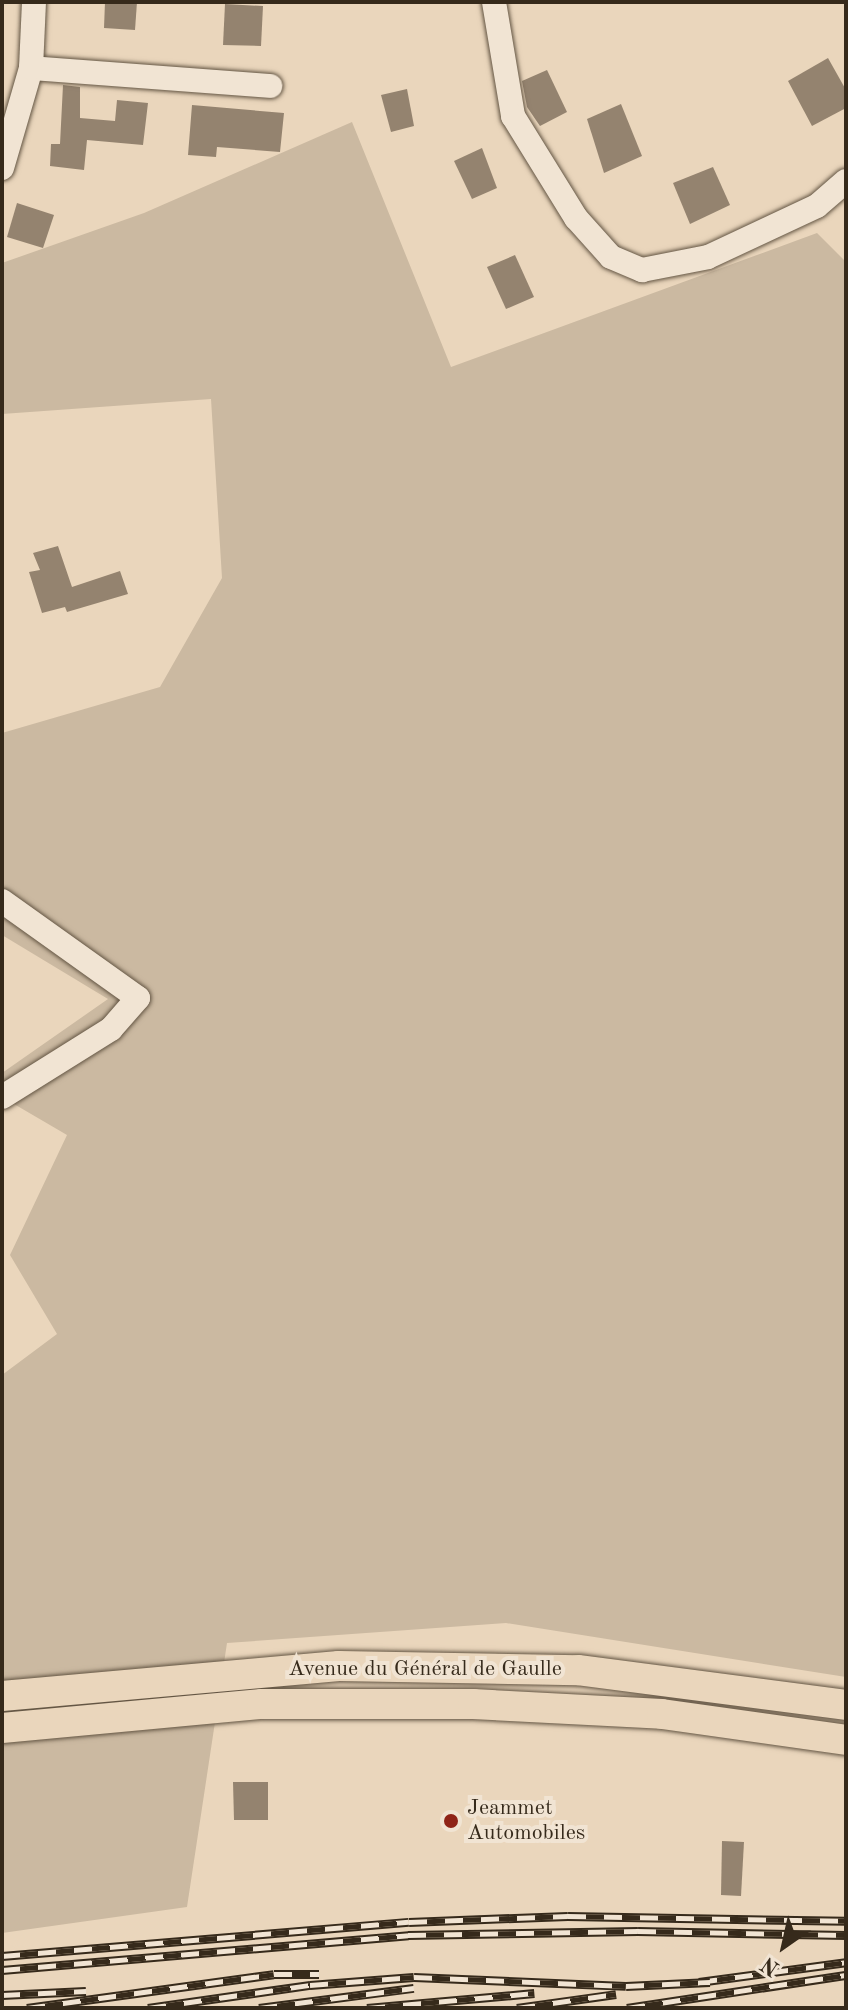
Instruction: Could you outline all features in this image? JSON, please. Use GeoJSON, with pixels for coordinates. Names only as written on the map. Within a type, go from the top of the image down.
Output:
{"type":"FeatureCollection","features":[{"type":"Feature","properties":{"kind":"main road","name":"Avenue du Général de Gaulle"},"geometry":{"type":"LineString","coordinates":[[2,1696],[339,1666],[578,1670],[846,1705]]}},
{"type":"Feature","properties":{"kind":"main road","name":"Avenue du Général de Gaulle"},"geometry":{"type":"LineString","coordinates":[[2,1728],[262,1704],[473,1704],[662,1714],[846,1740]]}},
{"type":"Feature","properties":{"kind":"street"},"geometry":{"type":"LineString","coordinates":[[2,168],[31,68],[34,2]]}},
{"type":"Feature","properties":{"kind":"street"},"geometry":{"type":"LineString","coordinates":[[494,2],[513,116],[576,218],[611,257],[642,270],[708,257],[817,206],[846,181]]}},
{"type":"Feature","properties":{"kind":"street"},"geometry":{"type":"LineString","coordinates":[[31,68],[270,86]]}},
{"type":"Feature","properties":{"kind":"street"},"geometry":{"type":"LineString","coordinates":[[2,901],[138,998],[111,1029],[2,1097]]}},
{"type":"Feature","properties":{"kind":"shaded area"},"geometry":{"type":"Polygon","coordinates":[[[352,122],[451,367],[817,233],[846,262],[846,1677],[506,1623],[227,1643],[187,1907],[2,1933],[2,1375],[57,1334],[10,1255],[67,1135],[2,1097],[2,1073],[108,999],[2,935],[2,733],[160,687],[222,578],[211,399],[2,414],[2,263],[144,213],[352,122]]]}},
{"type":"Feature","properties":{"kind":"building"},"geometry":{"type":"Polygon","coordinates":[[[105,2],[137,2],[135,30],[104,28],[105,2]]]}},
{"type":"Feature","properties":{"kind":"building"},"geometry":{"type":"Polygon","coordinates":[[[225,4],[263,6],[261,46],[223,45],[225,4]]]}},
{"type":"Feature","properties":{"kind":"building"},"geometry":{"type":"Polygon","coordinates":[[[828,58],[846,90],[846,108],[812,126],[788,81],[828,58]]]}},
{"type":"Feature","properties":{"kind":"building"},"geometry":{"type":"Polygon","coordinates":[[[547,70],[567,112],[540,126],[527,107],[522,81],[547,70]]]}},
{"type":"Feature","properties":{"kind":"building"},"geometry":{"type":"Polygon","coordinates":[[[63,85],[80,87],[80,118],[115,121],[117,100],[148,103],[143,145],[87,140],[84,170],[50,166],[51,144],[60,144],[63,85]]]}},
{"type":"Feature","properties":{"kind":"building"},"geometry":{"type":"Polygon","coordinates":[[[407,89],[414,126],[391,132],[381,95],[407,89]]]}},
{"type":"Feature","properties":{"kind":"building"},"geometry":{"type":"Polygon","coordinates":[[[621,104],[642,156],[604,173],[587,119],[621,104]]]}},
{"type":"Feature","properties":{"kind":"building"},"geometry":{"type":"Polygon","coordinates":[[[192,105],[284,113],[280,152],[217,147],[216,157],[188,155],[192,105]]]}},
{"type":"Feature","properties":{"kind":"building"},"geometry":{"type":"Polygon","coordinates":[[[482,148],[497,188],[472,199],[454,161],[482,148]]]}},
{"type":"Feature","properties":{"kind":"building"},"geometry":{"type":"Polygon","coordinates":[[[713,167],[730,205],[690,224],[673,183],[713,167]]]}},
{"type":"Feature","properties":{"kind":"building"},"geometry":{"type":"Polygon","coordinates":[[[17,203],[54,215],[43,248],[7,237],[17,203]]]}},
{"type":"Feature","properties":{"kind":"building"},"geometry":{"type":"Polygon","coordinates":[[[515,255],[534,297],[506,309],[487,267],[515,255]]]}},
{"type":"Feature","properties":{"kind":"building"},"geometry":{"type":"Polygon","coordinates":[[[58,546],[72,587],[120,571],[128,594],[67,612],[65,607],[42,613],[29,572],[40,570],[33,553],[58,546]]]}},
{"type":"Feature","properties":{"kind":"building"},"geometry":{"type":"Polygon","coordinates":[[[233,1782],[268,1782],[268,1820],[234,1820],[233,1782]]]}},
{"type":"Feature","properties":{"kind":"building"},"geometry":{"type":"Polygon","coordinates":[[[722,1841],[744,1842],[741,1896],[721,1895],[722,1841]]]}},
{"type":"Feature","properties":{"kind":"railway"},"geometry":{"type":"LineString","coordinates":[[2,1956],[409,1922],[568,1916],[846,1921]]}},
{"type":"Feature","properties":{"kind":"railway"},"geometry":{"type":"LineString","coordinates":[[2,1970],[408,1935],[638,1931],[846,1935]]}},
{"type":"Feature","properties":{"kind":"railway"},"geometry":{"type":"LineString","coordinates":[[699,1982],[846,1962]]}},
{"type":"Feature","properties":{"kind":"railway"},"geometry":{"type":"LineString","coordinates":[[27,2008],[274,1974],[319,1974]]}},
{"type":"Feature","properties":{"kind":"railway"},"geometry":{"type":"LineString","coordinates":[[627,2008],[846,1975]]}},
{"type":"Feature","properties":{"kind":"railway"},"geometry":{"type":"LineString","coordinates":[[148,2008],[310,1985],[414,1977],[626,1986],[710,1982]]}},
{"type":"Feature","properties":{"kind":"railway"},"geometry":{"type":"LineString","coordinates":[[259,2008],[414,1988]]}},
{"type":"Feature","properties":{"kind":"railway"},"geometry":{"type":"LineString","coordinates":[[2,1995],[86,1991]]}},
{"type":"Feature","properties":{"kind":"railway"},"geometry":{"type":"LineString","coordinates":[[367,2008],[534,1993]]}},
{"type":"Feature","properties":{"kind":"railway"},"geometry":{"type":"LineString","coordinates":[[517,2008],[616,1994]]}},
{"type":"Feature","properties":{"kind":"place","name":"Jeammet Automobiles"},"geometry":{"type":"Point","coordinates":[451,1821]}}]}
